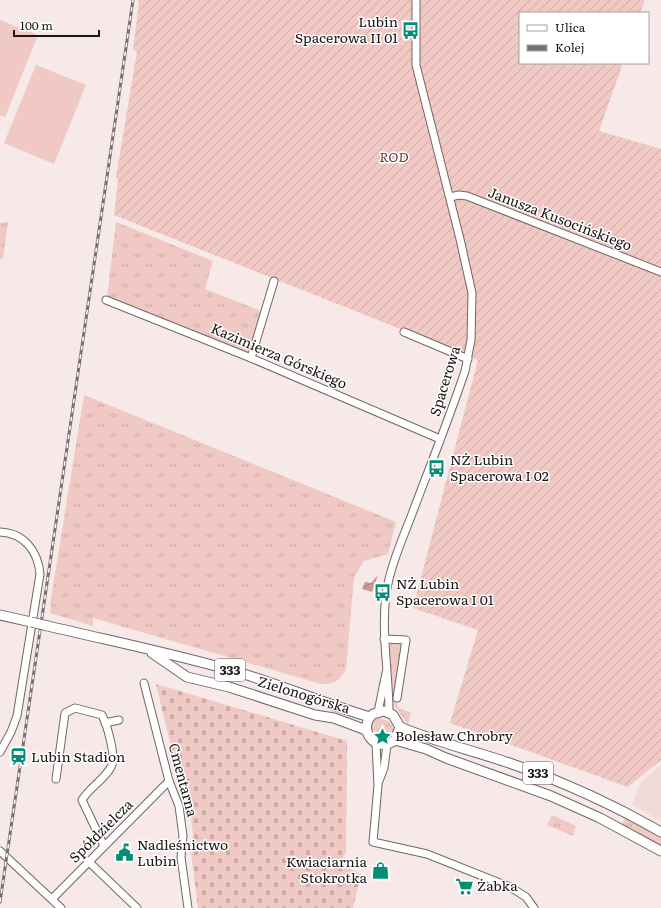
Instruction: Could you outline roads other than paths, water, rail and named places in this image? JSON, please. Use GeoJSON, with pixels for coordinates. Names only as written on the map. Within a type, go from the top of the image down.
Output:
{"type":"FeatureCollection","features":[{"type":"Feature","properties":{"kind":"main road","name":"Zielonogórska"},"geometry":{"type":"LineString","coordinates":[[0,615],[239,673],[319,699],[336,708],[370,717]]}},
{"type":"Feature","properties":{"kind":"main road","name":"Zielonogórska"},"geometry":{"type":"LineString","coordinates":[[147,650],[187,676],[229,687],[315,715],[334,718],[366,730]]}},
{"type":"Feature","properties":{"kind":"main road"},"geometry":{"type":"LineString","coordinates":[[376,744],[366,730],[370,717],[378,712],[389,713]]}},
{"type":"Feature","properties":{"kind":"main road","name":"333"},"geometry":{"type":"LineString","coordinates":[[389,713],[394,717],[400,727],[429,739],[451,743],[543,775],[608,804],[661,832]]}},
{"type":"Feature","properties":{"kind":"main road"},"geometry":{"type":"LineString","coordinates":[[391,743],[400,727]]}},
{"type":"Feature","properties":{"kind":"main road","name":"333"},"geometry":{"type":"LineString","coordinates":[[376,744],[391,743],[426,749],[446,758],[551,796],[614,825],[661,851]]}},
{"type":"Feature","properties":{"kind":"street","name":"Spacerowa"},"geometry":{"type":"LineString","coordinates":[[389,713],[389,687],[386,671],[384,639],[384,610],[390,574],[459,389],[468,359],[471,340],[472,293],[450,197],[416,65],[416,0]]}},
{"type":"Feature","properties":{"kind":"street","name":"Janusza Kusocińskiego"},"geometry":{"type":"LineString","coordinates":[[450,197],[459,195],[467,196],[661,272]]}},
{"type":"Feature","properties":{"kind":"street"},"geometry":{"type":"LineString","coordinates":[[251,358],[274,281]]}},
{"type":"Feature","properties":{"kind":"street","name":"Kazimierza Górskiego"},"geometry":{"type":"LineString","coordinates":[[106,300],[251,358],[440,439]]}},
{"type":"Feature","properties":{"kind":"street"},"geometry":{"type":"LineString","coordinates":[[404,332],[468,359]]}},
{"type":"Feature","properties":{"kind":"street"},"geometry":{"type":"LineString","coordinates":[[0,532],[16,535],[29,545],[37,560],[40,577],[17,716],[11,732],[0,752]]}},
{"type":"Feature","properties":{"kind":"street"},"geometry":{"type":"LineString","coordinates":[[384,639],[406,640],[397,698]]}},
{"type":"Feature","properties":{"kind":"street","name":"Spacerowa"},"geometry":{"type":"LineString","coordinates":[[378,712],[386,671]]}},
{"type":"Feature","properties":{"kind":"street","name":"Cmentarna"},"geometry":{"type":"LineString","coordinates":[[144,683],[169,781],[179,806],[183,836],[182,856],[188,908]]}},
{"type":"Feature","properties":{"kind":"street"},"geometry":{"type":"LineString","coordinates":[[56,779],[65,714],[75,708],[102,716],[106,722],[114,759],[111,767],[82,800],[104,846]]}},
{"type":"Feature","properties":{"kind":"street"},"geometry":{"type":"LineString","coordinates":[[106,722],[119,720]]}},
{"type":"Feature","properties":{"kind":"street"},"geometry":{"type":"LineString","coordinates":[[378,785],[391,743]]}},
{"type":"Feature","properties":{"kind":"street"},"geometry":{"type":"LineString","coordinates":[[376,744],[378,785],[373,842],[426,854],[510,887],[526,897],[534,908]]}},
{"type":"Feature","properties":{"kind":"street","name":"Spółdzielcza"},"geometry":{"type":"LineString","coordinates":[[52,899],[169,781]]}},
{"type":"Feature","properties":{"kind":"street"},"geometry":{"type":"LineString","coordinates":[[0,851],[61,908]]}},
{"type":"Feature","properties":{"kind":"street"},"geometry":{"type":"LineString","coordinates":[[88,861],[138,908]]}},
{"type":"Feature","properties":{"kind":"water"},"geometry":{"type":"Polygon","coordinates":[[[378,575],[372,592],[362,589],[365,582],[371,583],[378,575]]]}},
{"type":"Feature","properties":{"kind":"railway"},"geometry":{"type":"LineString","coordinates":[[0,902],[133,0]]}},
{"type":"Feature","properties":{"kind":"place","name":"Lubin Spacerowa II 01"},"geometry":{"type":"Point","coordinates":[411,30]}},
{"type":"Feature","properties":{"kind":"place","name":"NŻ Lubin Spacerowa I 02"},"geometry":{"type":"Point","coordinates":[437,468]}},
{"type":"Feature","properties":{"kind":"place","name":"NŻ Lubin Spacerowa I 01"},"geometry":{"type":"Point","coordinates":[383,592]}},
{"type":"Feature","properties":{"kind":"place","name":"Bolesław Chrobry"},"geometry":{"type":"Point","coordinates":[382,736]}},
{"type":"Feature","properties":{"kind":"place","name":"Lubin Stadion"},"geometry":{"type":"Point","coordinates":[18,757]}},
{"type":"Feature","properties":{"kind":"place","name":"Nadleśnictwo Lubin"},"geometry":{"type":"Point","coordinates":[124,853]}},
{"type":"Feature","properties":{"kind":"place","name":"Kwiaciarnia Stokrotka"},"geometry":{"type":"Point","coordinates":[380,870]}},
{"type":"Feature","properties":{"kind":"place","name":"Żabka"},"geometry":{"type":"Point","coordinates":[464,886]}},
{"type":"Feature","properties":{"kind":"park label","name":"ROD"},"geometry":{"type":"Point","coordinates":[394,157]}}]}
